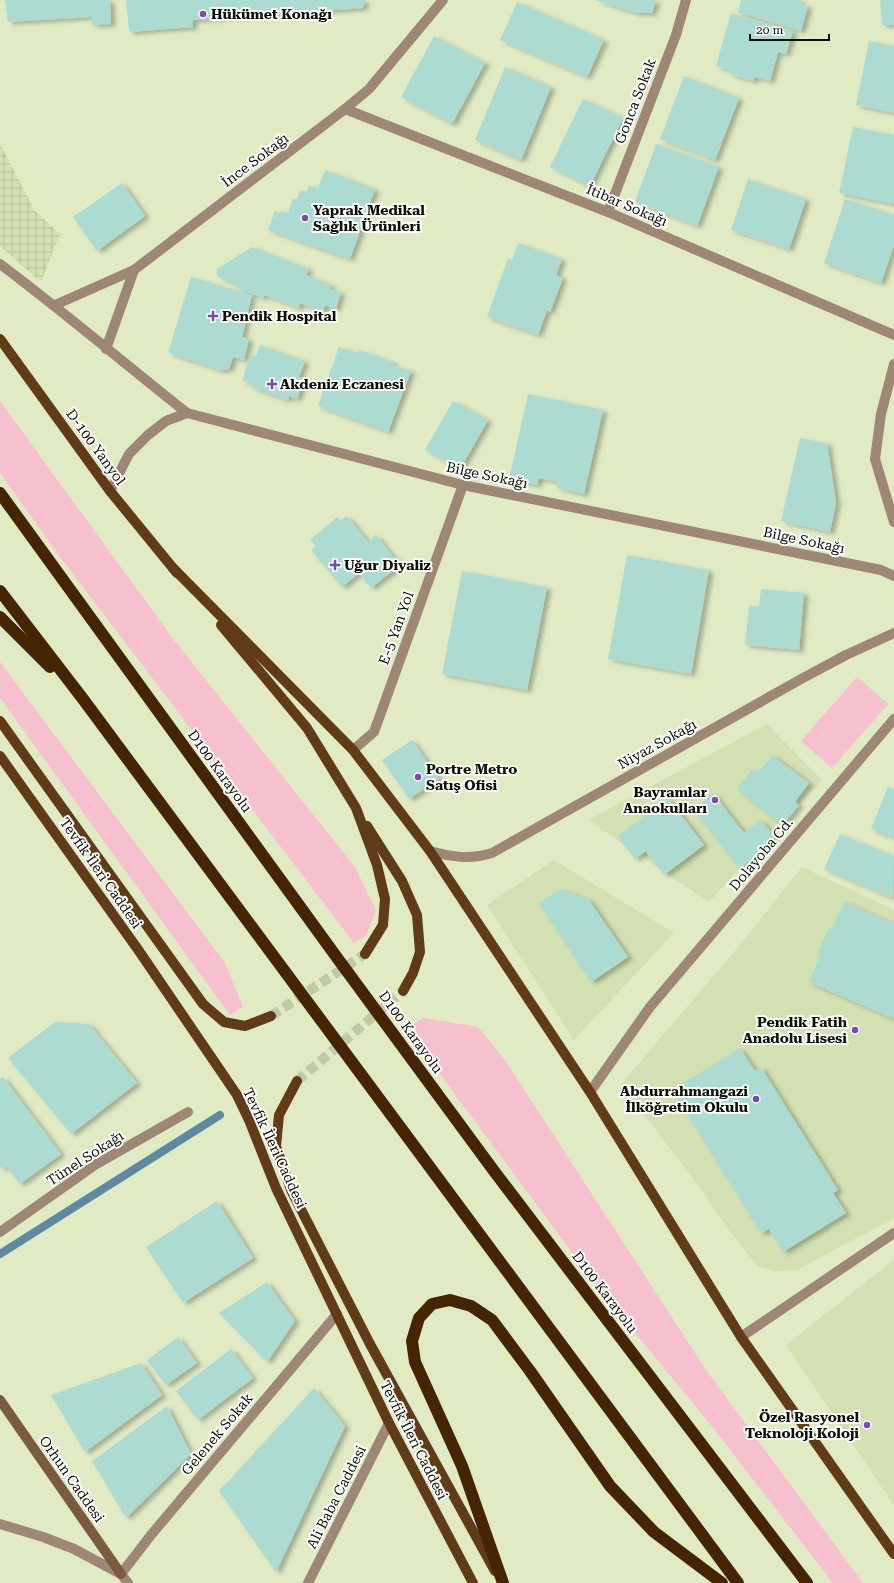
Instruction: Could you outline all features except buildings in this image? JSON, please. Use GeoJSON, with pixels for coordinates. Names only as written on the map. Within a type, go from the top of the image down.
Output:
{"type":"FeatureCollection","features":[{"type":"Feature","properties":{"kind":"highway","name":"D100 Karayolu"},"geometry":{"type":"LineString","coordinates":[[0,493],[484,1158],[807,1583]]}},
{"type":"Feature","properties":{"kind":"highway"},"geometry":{"type":"LineString","coordinates":[[0,591],[83,699],[738,1583]]}},
{"type":"Feature","properties":{"kind":"highway"},"geometry":{"type":"LineString","coordinates":[[0,617],[83,699]]}},
{"type":"Feature","properties":{"kind":"highway"},"geometry":{"type":"LineString","coordinates":[[502,1583],[462,1466],[415,1362],[412,1341],[419,1318],[432,1304],[450,1300],[471,1306],[492,1320],[530,1371],[610,1486],[654,1532],[722,1583]]}},
{"type":"Feature","properties":{"kind":"main road","name":"D-100 Yanyol"},"geometry":{"type":"LineString","coordinates":[[0,339],[110,490],[173,568]]}},
{"type":"Feature","properties":{"kind":"main road"},"geometry":{"type":"LineString","coordinates":[[173,568],[353,750],[430,851],[590,1092],[741,1337],[894,1554]]}},
{"type":"Feature","properties":{"kind":"main road"},"geometry":{"type":"LineString","coordinates":[[173,568],[307,728],[402,881],[417,915],[420,952],[413,973],[403,991]]}},
{"type":"Feature","properties":{"kind":"main road"},"geometry":{"type":"LineString","coordinates":[[0,721],[203,1004],[224,1022],[246,1026],[271,1016]]}},
{"type":"Feature","properties":{"kind":"main road","name":"Tevfik İleri Caddesi"},"geometry":{"type":"LineString","coordinates":[[0,756],[139,952],[237,1096],[249,1120],[276,1188],[388,1423],[473,1583]]}},
{"type":"Feature","properties":{"kind":"main road"},"geometry":{"type":"LineString","coordinates":[[356,808],[377,865],[385,899],[383,925],[365,954]]}},
{"type":"Feature","properties":{"kind":"main road"},"geometry":{"type":"LineString","coordinates":[[297,1081],[279,1115],[276,1146],[291,1190],[370,1344],[502,1583]]}},
{"type":"Feature","properties":{"kind":"street","name":"İnce Sokağı"},"geometry":{"type":"LineString","coordinates":[[55,305],[134,270],[345,109],[369,90],[443,0]]}},
{"type":"Feature","properties":{"kind":"street","name":"Gonca Sokak"},"geometry":{"type":"LineString","coordinates":[[608,212],[676,35],[686,0]]}},
{"type":"Feature","properties":{"kind":"street","name":"İtibar Sokağı"},"geometry":{"type":"LineString","coordinates":[[345,109],[608,212],[894,335]]}},
{"type":"Feature","properties":{"kind":"street"},"geometry":{"type":"LineString","coordinates":[[0,264],[55,305],[106,349],[187,413]]}},
{"type":"Feature","properties":{"kind":"street"},"geometry":{"type":"LineString","coordinates":[[106,349],[134,270]]}},
{"type":"Feature","properties":{"kind":"street"},"geometry":{"type":"LineString","coordinates":[[894,364],[881,414],[875,459],[894,522]]}},
{"type":"Feature","properties":{"kind":"street"},"geometry":{"type":"LineString","coordinates":[[110,490],[129,454],[148,435],[166,421],[187,413]]}},
{"type":"Feature","properties":{"kind":"street","name":"Bilge Sokağı"},"geometry":{"type":"LineString","coordinates":[[187,413],[462,485],[881,570],[894,576]]}},
{"type":"Feature","properties":{"kind":"street","name":"E-5 Yan Yol"},"geometry":{"type":"LineString","coordinates":[[353,750],[374,732],[462,485]]}},
{"type":"Feature","properties":{"kind":"street","name":"Niyaz Sokağı"},"geometry":{"type":"LineString","coordinates":[[430,851],[455,857],[468,858],[480,857],[492,853],[846,655],[894,634]]}},
{"type":"Feature","properties":{"kind":"street","name":"Dolayoba Cd."},"geometry":{"type":"LineString","coordinates":[[590,1092],[650,1008],[894,719]]}},
{"type":"Feature","properties":{"kind":"street","name":"Tünel Sokağı"},"geometry":{"type":"LineString","coordinates":[[0,1232],[95,1165],[188,1112]]}},
{"type":"Feature","properties":{"kind":"street"},"geometry":{"type":"LineString","coordinates":[[741,1337],[894,1233]]}},
{"type":"Feature","properties":{"kind":"street","name":"Gelenek Sokak"},"geometry":{"type":"LineString","coordinates":[[121,1574],[151,1535],[337,1314]]}},
{"type":"Feature","properties":{"kind":"street","name":"Orhun Caddesi"},"geometry":{"type":"LineString","coordinates":[[1,1404],[121,1574]]}},
{"type":"Feature","properties":{"kind":"street","name":"Ali Baba Caddesi"},"geometry":{"type":"LineString","coordinates":[[308,1583],[388,1423]]}},
{"type":"Feature","properties":{"kind":"street"},"geometry":{"type":"LineString","coordinates":[[0,1524],[43,1537],[74,1550],[121,1574],[128,1583]]}},
{"type":"Feature","properties":{"kind":"shaded area"},"geometry":{"type":"Polygon","coordinates":[[[0,144],[35,211],[60,234],[41,282],[0,246],[0,144]]]}},
{"type":"Feature","properties":{"kind":"shaded area"},"geometry":{"type":"Polygon","coordinates":[[[0,401],[174,640],[355,867],[376,910],[366,936],[354,943],[60,557],[0,473],[0,401]]]}},
{"type":"Feature","properties":{"kind":"shaded area"},"geometry":{"type":"Polygon","coordinates":[[[0,662],[225,963],[243,1007],[230,1015],[0,698],[0,662]]]}},
{"type":"Feature","properties":{"kind":"shaded area"},"geometry":{"type":"Polygon","coordinates":[[[857,677],[888,704],[832,768],[801,741],[857,677]]]}},
{"type":"Feature","properties":{"kind":"shaded area","name":"Bayramlar Anaokulları"},"geometry":{"type":"Polygon","coordinates":[[[767,724],[822,780],[709,902],[588,820],[767,724]]]}},
{"type":"Feature","properties":{"kind":"shaded area"},"geometry":{"type":"Polygon","coordinates":[[[554,860],[674,933],[574,1040],[487,905],[554,860]]]}},
{"type":"Feature","properties":{"kind":"shaded area","name":"Abdurrahmangazi İlköğretim Okulu"},"geometry":{"type":"Polygon","coordinates":[[[802,867],[894,910],[894,1218],[797,1270],[775,1271],[758,1267],[730,1232],[696,1183],[621,1084],[739,946],[802,867]]]}},
{"type":"Feature","properties":{"kind":"shaded area"},"geometry":{"type":"Polygon","coordinates":[[[424,1018],[478,1027],[505,1060],[706,1370],[863,1583],[833,1583],[710,1424],[599,1289],[406,1028],[424,1018]]]}},
{"type":"Feature","properties":{"kind":"shaded area","name":"Özel Rasyonel Teknoloji Koloji"},"geometry":{"type":"Polygon","coordinates":[[[894,1260],[894,1505],[786,1345],[894,1260]]]}},
{"type":"Feature","properties":{"kind":"waterway"},"geometry":{"type":"LineString","coordinates":[[0,1254],[220,1115]]}},
{"type":"Feature","properties":{"kind":"tunnel"},"geometry":{"type":"LineString","coordinates":[[271,1016],[365,954]]}},
{"type":"Feature","properties":{"kind":"tunnel"},"geometry":{"type":"LineString","coordinates":[[297,1081],[403,991]]}},
{"type":"Feature","properties":{"kind":"place","name":"Hükümet Konağı"},"geometry":{"type":"Point","coordinates":[203,14]}},
{"type":"Feature","properties":{"kind":"place","name":"Yaprak Medikal Sağlık Ürünleri"},"geometry":{"type":"Point","coordinates":[305,218]}},
{"type":"Feature","properties":{"kind":"place","name":"Pendik Hospital"},"geometry":{"type":"Point","coordinates":[213,316]}},
{"type":"Feature","properties":{"kind":"place","name":"Akdeniz Eczanesi"},"geometry":{"type":"Point","coordinates":[272,384]}},
{"type":"Feature","properties":{"kind":"place","name":"Uğur Diyaliz"},"geometry":{"type":"Point","coordinates":[335,565]}},
{"type":"Feature","properties":{"kind":"place","name":"Portre Metro Satış Ofisi"},"geometry":{"type":"Point","coordinates":[418,777]}},
{"type":"Feature","properties":{"kind":"place","name":"Bayramlar Anaokulları"},"geometry":{"type":"Point","coordinates":[715,800]}},
{"type":"Feature","properties":{"kind":"place","name":"Pendik Fatih Anadolu Lisesi"},"geometry":{"type":"Point","coordinates":[855,1030]}},
{"type":"Feature","properties":{"kind":"place","name":"Abdurrahmangazi İlköğretim Okulu"},"geometry":{"type":"Point","coordinates":[756,1099]}},
{"type":"Feature","properties":{"kind":"place","name":"Özel Rasyonel Teknoloji Koloji"},"geometry":{"type":"Point","coordinates":[867,1425]}}]}
